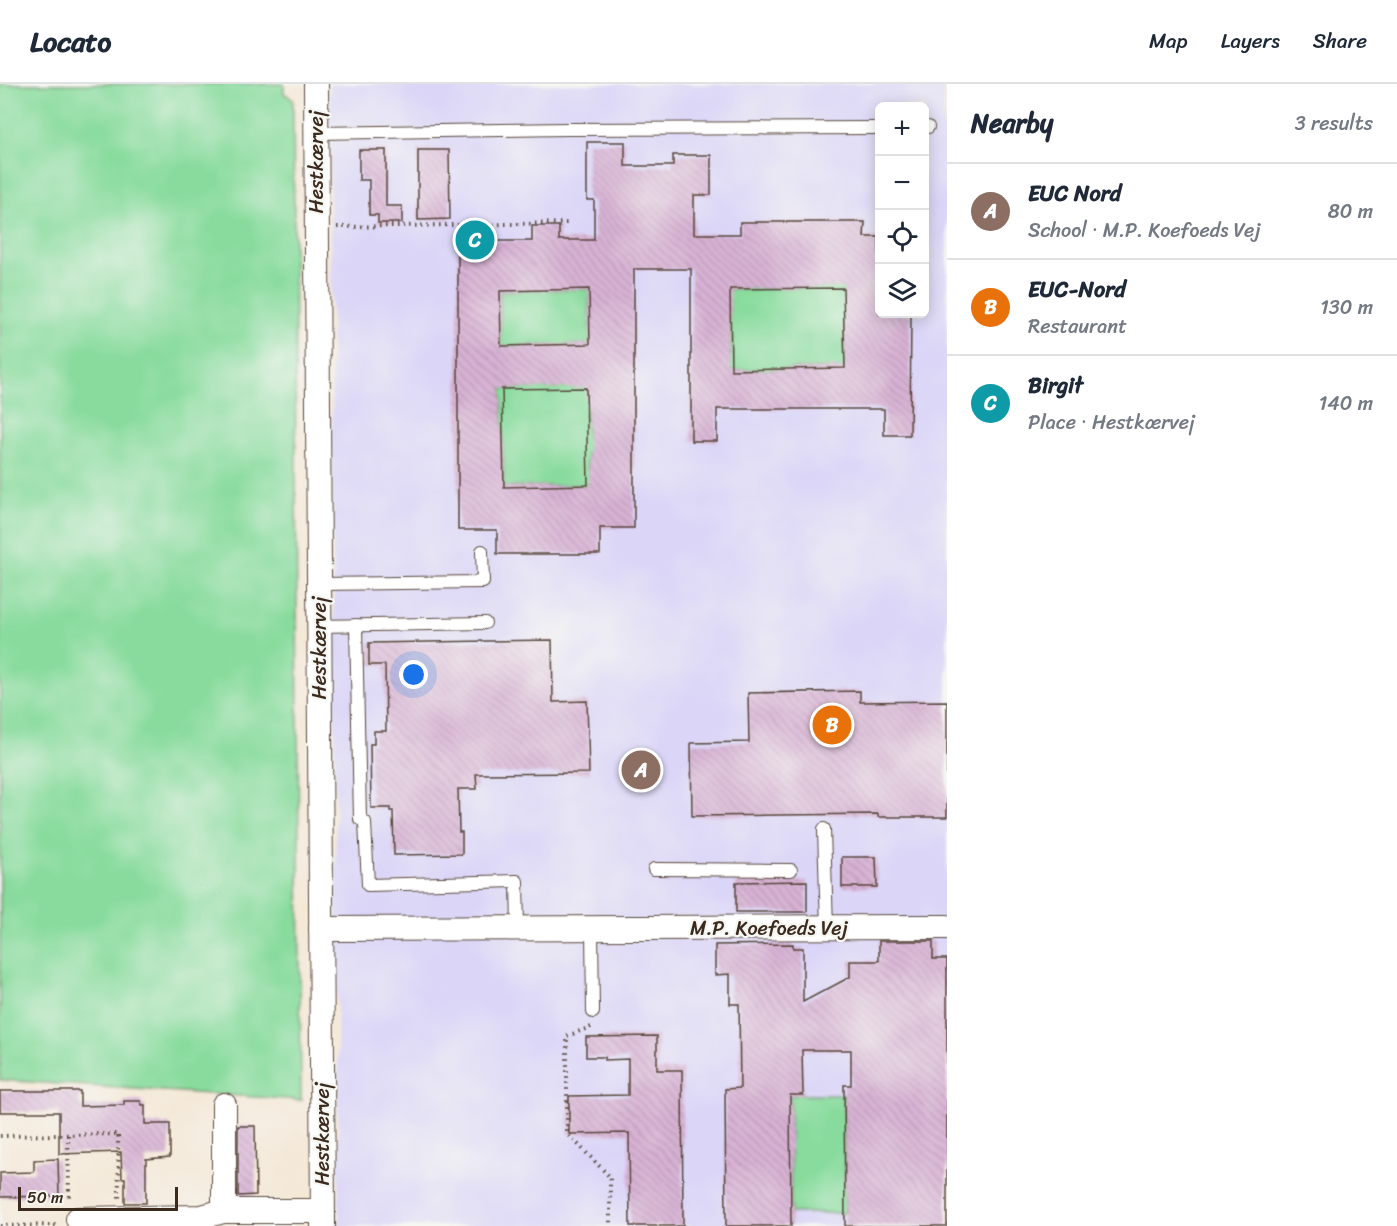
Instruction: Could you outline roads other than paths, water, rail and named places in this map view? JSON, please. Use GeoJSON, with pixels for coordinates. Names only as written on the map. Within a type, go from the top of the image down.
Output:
{"type":"FeatureCollection","features":[{"type":"Feature","properties":{"kind":"street","name":"Hestkærvej"},"geometry":{"type":"LineString","coordinates":[[74,1222],[120,1218],[201,1217],[224,1211],[323,1219],[315,84]]}},
{"type":"Feature","properties":{"kind":"street","name":"M.P. Koefoeds Vej"},"geometry":{"type":"LineString","coordinates":[[321,929],[947,927]]}},
{"type":"Feature","properties":{"kind":"street"},"geometry":{"type":"LineString","coordinates":[[224,1105],[224,1211]]}},
{"type":"Feature","properties":{"kind":"lane"},"geometry":{"type":"LineString","coordinates":[[316,133],[875,128]]}},
{"type":"Feature","properties":{"kind":"lane"},"geometry":{"type":"LineString","coordinates":[[319,584],[483,582],[482,551]]}},
{"type":"Feature","properties":{"kind":"lane"},"geometry":{"type":"LineString","coordinates":[[319,626],[485,622]]}},
{"type":"Feature","properties":{"kind":"lane"},"geometry":{"type":"LineString","coordinates":[[356,626],[360,819],[365,822],[368,885],[517,881],[518,928]]}},
{"type":"Feature","properties":{"kind":"lane"},"geometry":{"type":"LineString","coordinates":[[824,829],[827,928]]}},
{"type":"Feature","properties":{"kind":"lane"},"geometry":{"type":"LineString","coordinates":[[654,869],[791,870]]}},
{"type":"Feature","properties":{"kind":"lane"},"geometry":{"type":"LineString","coordinates":[[592,928],[594,1012]]}},
{"type":"Feature","properties":{"kind":"place","name":"Birgit"},"geometry":{"type":"Point","coordinates":[475,240]}},
{"type":"Feature","properties":{"kind":"place","name":"EUC-Nord"},"geometry":{"type":"Point","coordinates":[832,725]}},
{"type":"Feature","properties":{"kind":"place","name":"EUC Nord"},"geometry":{"type":"Point","coordinates":[641,770]}}]}
